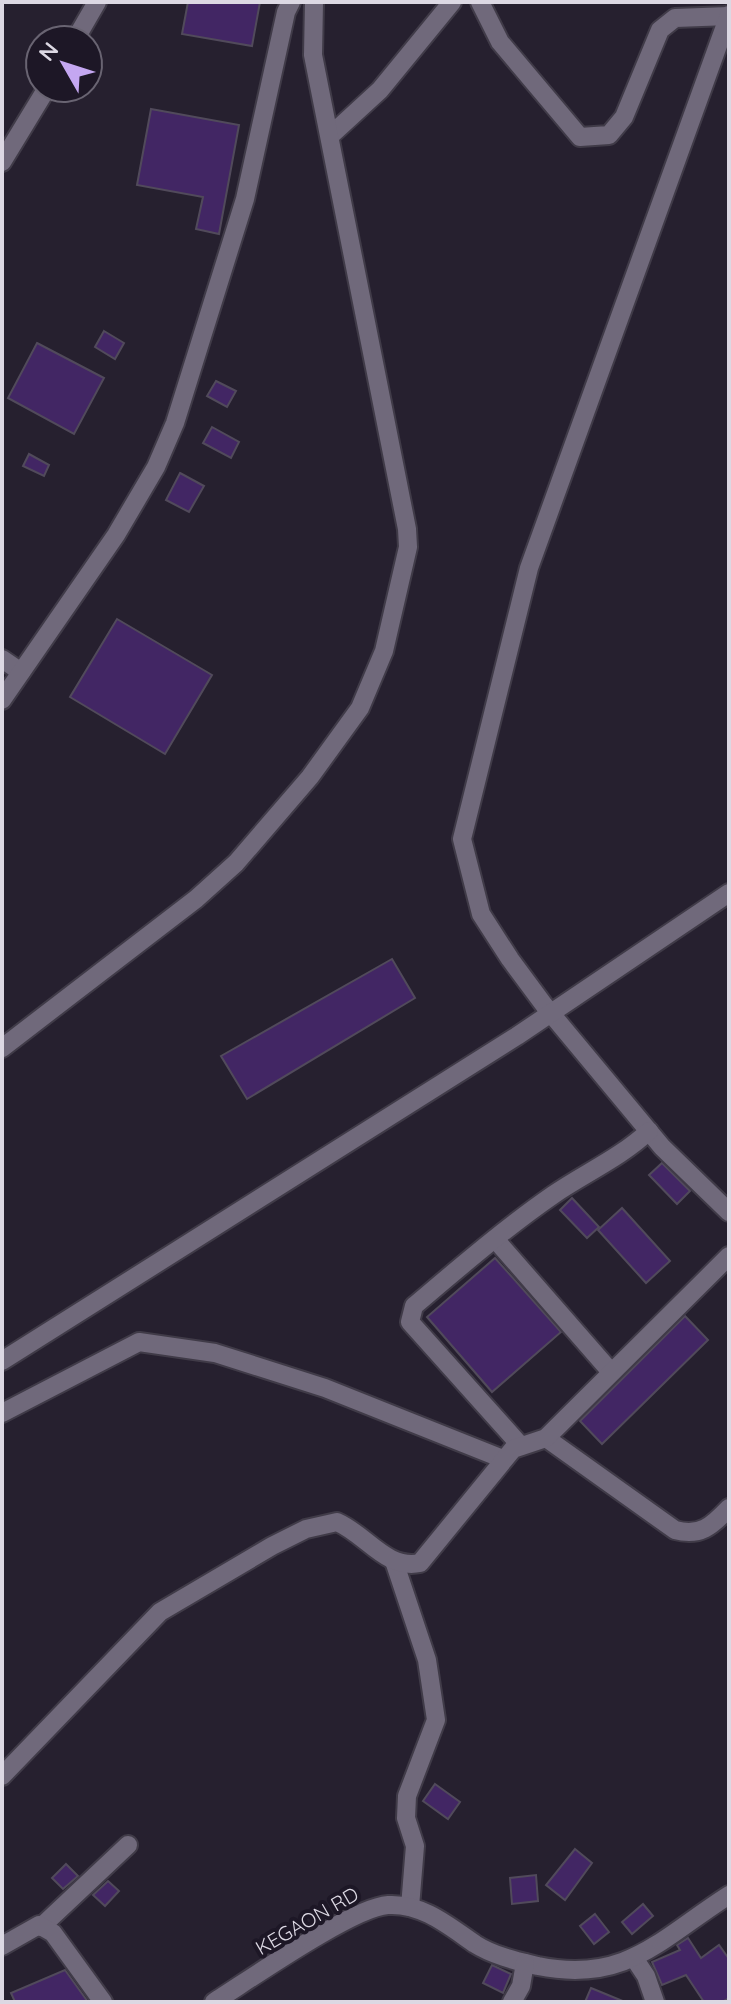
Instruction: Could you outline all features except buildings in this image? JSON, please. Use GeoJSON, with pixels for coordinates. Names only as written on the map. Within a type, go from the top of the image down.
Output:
{"type":"FeatureCollection","features":[{"type":"Feature","properties":{"kind":"street"},"geometry":{"type":"LineString","coordinates":[[84,24],[97,2]]}},
{"type":"Feature","properties":{"kind":"street"},"geometry":{"type":"LineString","coordinates":[[2,700],[116,535],[156,467],[175,423],[245,199],[286,12],[291,2]]}},
{"type":"Feature","properties":{"kind":"street"},"geometry":{"type":"LineString","coordinates":[[2,1048],[196,899],[236,863],[310,777],[360,708],[384,651],[408,547],[407,529],[313,55],[314,2]]}},
{"type":"Feature","properties":{"kind":"street"},"geometry":{"type":"LineString","coordinates":[[331,135],[380,90],[452,2]]}},
{"type":"Feature","properties":{"kind":"street"},"geometry":{"type":"LineString","coordinates":[[480,2],[500,42],[580,137],[609,135],[624,117],[660,30],[675,18],[729,16],[529,568],[462,839],[481,914],[550,1013],[649,1131],[729,1212]]}},
{"type":"Feature","properties":{"kind":"street"},"geometry":{"type":"LineString","coordinates":[[2,162],[37,104]]}},
{"type":"Feature","properties":{"kind":"street"},"geometry":{"type":"LineString","coordinates":[[2,659],[21,672]]}},
{"type":"Feature","properties":{"kind":"street"},"geometry":{"type":"LineString","coordinates":[[2,1361],[550,1013],[729,893]]}},
{"type":"Feature","properties":{"kind":"street"},"geometry":{"type":"LineString","coordinates":[[520,1445],[410,1322],[414,1306],[554,1195],[631,1148],[649,1131]]}},
{"type":"Feature","properties":{"kind":"street"},"geometry":{"type":"LineString","coordinates":[[495,1239],[611,1372]]}},
{"type":"Feature","properties":{"kind":"street"},"geometry":{"type":"LineString","coordinates":[[2,1776],[160,1612],[272,1546],[306,1529],[337,1522],[361,1535],[395,1564],[404,1567],[420,1563],[434,1550],[503,1459],[520,1445],[546,1438],[729,1256]]}},
{"type":"Feature","properties":{"kind":"street"},"geometry":{"type":"LineString","coordinates":[[2,1413],[139,1342],[215,1353],[297,1379],[503,1459]]}},
{"type":"Feature","properties":{"kind":"street"},"geometry":{"type":"LineString","coordinates":[[546,1438],[675,1530],[703,1531],[729,1508]]}},
{"type":"Feature","properties":{"kind":"street"},"geometry":{"type":"LineString","coordinates":[[395,1564],[427,1660],[436,1720],[407,1796],[406,1818],[415,1846],[410,1907]]}},
{"type":"Feature","properties":{"kind":"street"},"geometry":{"type":"LineString","coordinates":[[2,1946],[41,1927],[128,1845]]}},
{"type":"Feature","properties":{"kind":"street","name":"KEGAON RD"},"geometry":{"type":"LineString","coordinates":[[214,2002],[372,1908],[410,1907],[428,1913],[481,1947],[525,1963],[588,1972],[611,1968],[634,1958],[729,1895]]}},
{"type":"Feature","properties":{"kind":"street"},"geometry":{"type":"LineString","coordinates":[[41,1927],[53,1933],[103,2002]]}},
{"type":"Feature","properties":{"kind":"street"},"geometry":{"type":"LineString","coordinates":[[634,1958],[646,1976],[655,2002]]}},
{"type":"Feature","properties":{"kind":"street"},"geometry":{"type":"LineString","coordinates":[[512,2002],[521,1986],[525,1963]]}}]}
